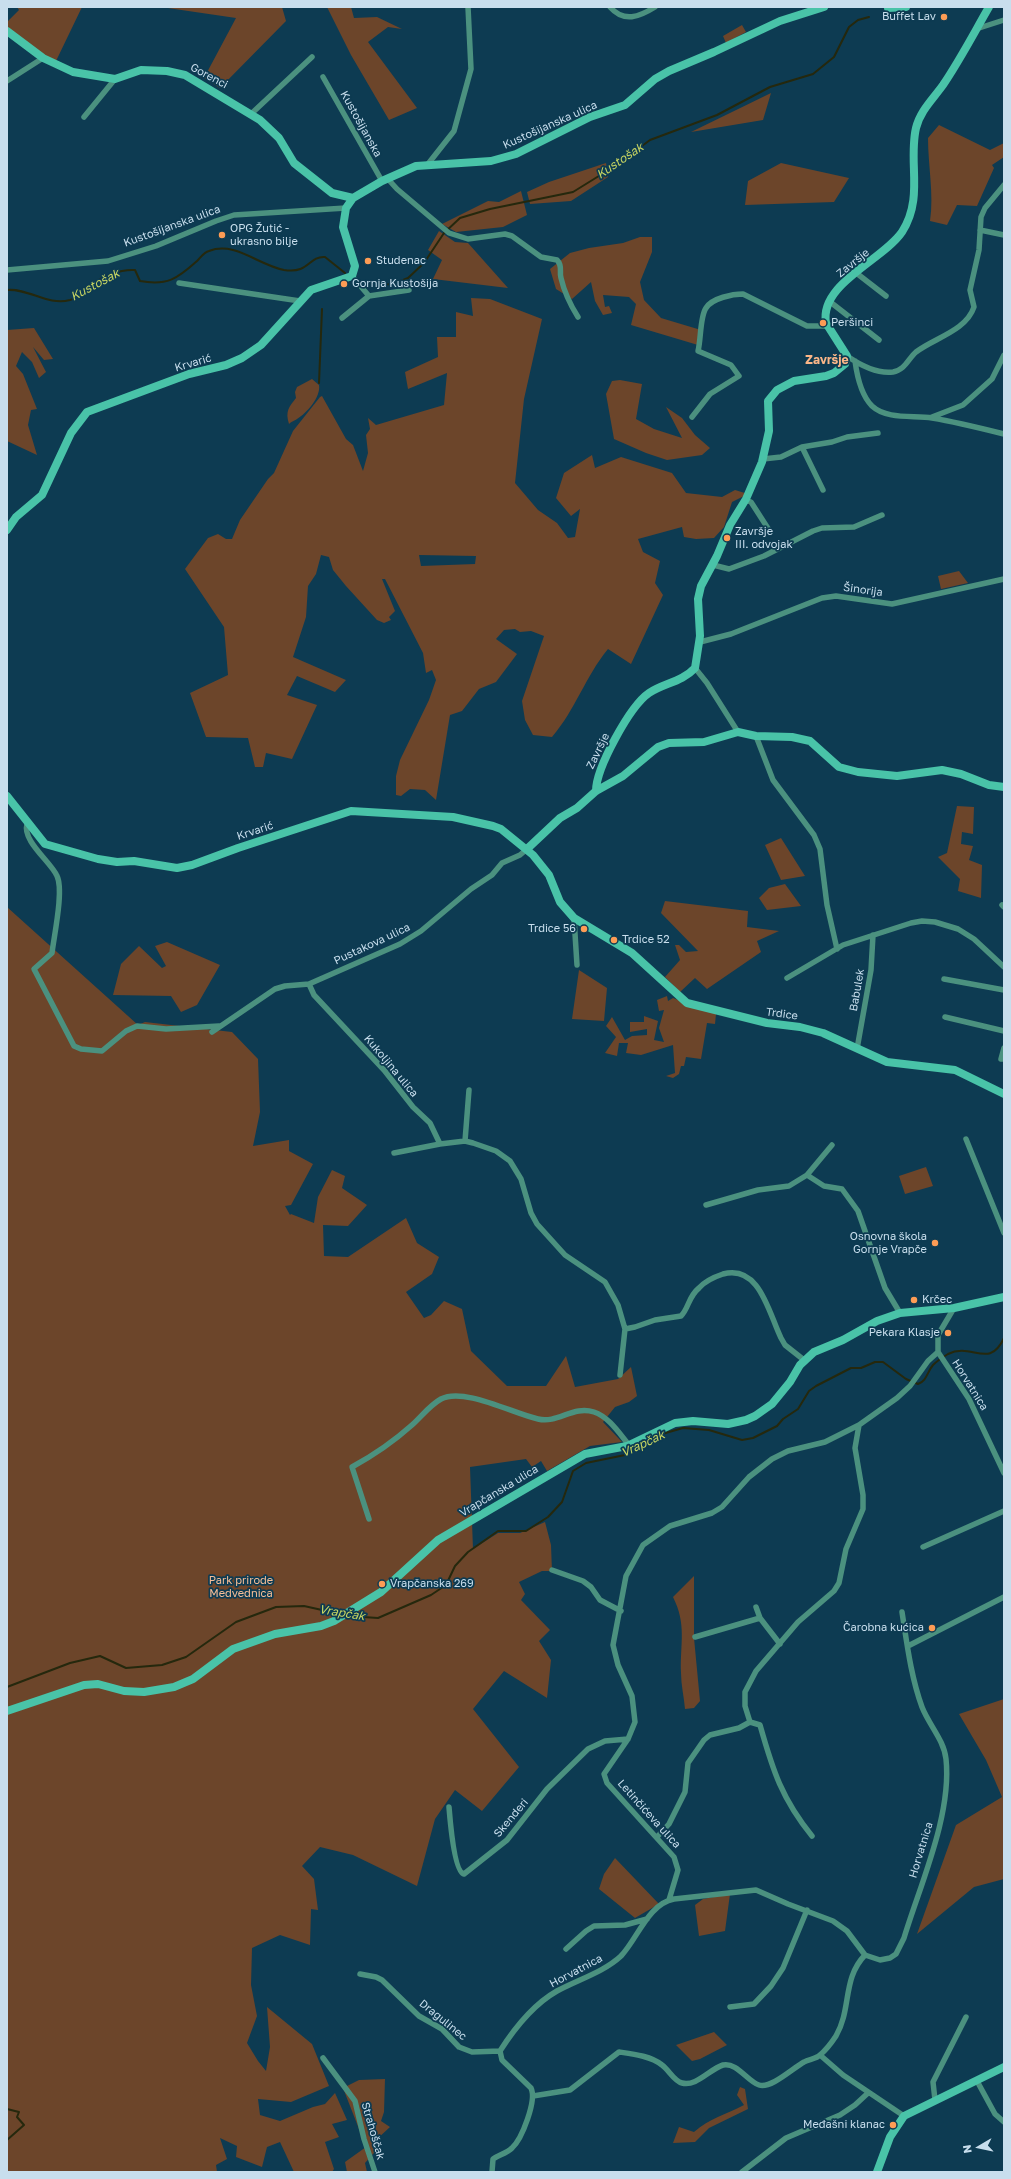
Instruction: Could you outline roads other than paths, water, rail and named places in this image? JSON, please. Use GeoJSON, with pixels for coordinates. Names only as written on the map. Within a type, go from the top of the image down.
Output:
{"type":"FeatureCollection","features":[{"type":"Feature","properties":{"kind":"street"},"geometry":{"type":"LineString","coordinates":[[428,164],[454,131],[471,69],[468,7]]}},
{"type":"Feature","properties":{"kind":"street"},"geometry":{"type":"LineString","coordinates":[[610,7],[622,17],[643,14],[655,7]]}},
{"type":"Feature","properties":{"kind":"street","name":"Kustošijanska ulica"},"geometry":{"type":"LineString","coordinates":[[7,270],[108,261],[156,246],[234,215],[346,208],[353,198],[384,179],[408,168],[428,164],[491,161],[516,154],[590,117],[625,105],[655,78],[669,71],[719,50],[780,21],[824,7]]}},
{"type":"Feature","properties":{"kind":"street"},"geometry":{"type":"LineString","coordinates":[[887,7],[906,7]]}},
{"type":"Feature","properties":{"kind":"street","name":"Završje"},"geometry":{"type":"LineString","coordinates":[[827,326],[825,320],[829,301],[845,281],[883,253],[904,229],[914,192],[915,136],[918,121],[989,7]]}},
{"type":"Feature","properties":{"kind":"street"},"geometry":{"type":"LineString","coordinates":[[976,29],[1004,20]]}},
{"type":"Feature","properties":{"kind":"street","name":"Gorenci"},"geometry":{"type":"LineString","coordinates":[[7,31],[43,58],[73,72],[115,79],[141,70],[167,71],[185,75],[251,114],[275,133],[294,163],[332,193],[353,198]]}},
{"type":"Feature","properties":{"kind":"street"},"geometry":{"type":"LineString","coordinates":[[7,81],[43,58]]}},
{"type":"Feature","properties":{"kind":"street"},"geometry":{"type":"LineString","coordinates":[[251,114],[312,58]]}},
{"type":"Feature","properties":{"kind":"street","name":"Kustošijanska"},"geometry":{"type":"LineString","coordinates":[[323,77],[384,179],[449,233],[468,239],[505,234],[516,238],[533,253],[541,257],[557,260],[562,268],[561,276],[566,291],[578,317]]}},
{"type":"Feature","properties":{"kind":"street"},"geometry":{"type":"LineString","coordinates":[[84,117],[115,79]]}},
{"type":"Feature","properties":{"kind":"street"},"geometry":{"type":"LineString","coordinates":[[851,359],[869,369],[885,372],[896,371],[903,368],[918,351],[948,333],[968,316],[974,307],[970,290],[978,258],[981,217],[1004,185]]}},
{"type":"Feature","properties":{"kind":"street"},"geometry":{"type":"LineString","coordinates":[[346,208],[342,227],[355,266],[352,276],[369,296]]}},
{"type":"Feature","properties":{"kind":"street"},"geometry":{"type":"LineString","coordinates":[[980,230],[1004,236]]}},
{"type":"Feature","properties":{"kind":"street"},"geometry":{"type":"LineString","coordinates":[[856,272],[886,296]]}},
{"type":"Feature","properties":{"kind":"street","name":"Krvarić"},"geometry":{"type":"LineString","coordinates":[[7,530],[16,517],[42,495],[71,433],[87,412],[190,374],[226,365],[242,358],[261,345],[311,290],[352,276]]}},
{"type":"Feature","properties":{"kind":"street"},"geometry":{"type":"LineString","coordinates":[[179,282],[300,301]]}},
{"type":"Feature","properties":{"kind":"street"},"geometry":{"type":"LineString","coordinates":[[342,318],[369,296],[409,290]]}},
{"type":"Feature","properties":{"kind":"street"},"geometry":{"type":"LineString","coordinates":[[692,417],[710,394],[740,376],[731,365],[698,351],[703,316],[706,308],[710,304],[734,294],[743,294],[807,326],[827,326],[851,359],[862,389],[872,406],[876,409],[898,416],[930,417],[1004,434]]}},
{"type":"Feature","properties":{"kind":"street"},"geometry":{"type":"LineString","coordinates":[[829,301],[879,340]]}},
{"type":"Feature","properties":{"kind":"street"},"geometry":{"type":"LineString","coordinates":[[930,417],[964,405],[992,379],[1004,355]]}},
{"type":"Feature","properties":{"kind":"street"},"geometry":{"type":"LineString","coordinates":[[738,732],[707,683],[695,668],[700,642],[699,594],[730,525],[745,500],[763,459],[769,431],[767,404],[770,397],[777,390],[794,381],[826,376],[834,373],[851,359]]}},
{"type":"Feature","properties":{"kind":"street"},"geometry":{"type":"LineString","coordinates":[[763,459],[781,458],[802,447],[832,442],[847,437],[878,433]]}},
{"type":"Feature","properties":{"kind":"street"},"geometry":{"type":"LineString","coordinates":[[802,447],[823,490]]}},
{"type":"Feature","properties":{"kind":"street"},"geometry":{"type":"LineString","coordinates":[[745,500],[751,502],[769,530]]}},
{"type":"Feature","properties":{"kind":"street"},"geometry":{"type":"LineString","coordinates":[[713,564],[729,569],[764,556],[813,531],[822,528],[854,526],[882,515]]}},
{"type":"Feature","properties":{"kind":"street","name":"Šinorija"},"geometry":{"type":"LineString","coordinates":[[700,642],[731,634],[822,598],[836,596],[892,604],[1004,579]]}},
{"type":"Feature","properties":{"kind":"street","name":"Završje"},"geometry":{"type":"LineString","coordinates":[[596,791],[596,781],[606,755],[638,705],[650,692],[679,680],[695,668]]}},
{"type":"Feature","properties":{"kind":"street"},"geometry":{"type":"LineString","coordinates":[[527,849],[553,823],[577,808],[596,791],[623,776],[664,745],[704,742],[738,732],[756,736],[792,737],[810,741],[839,767],[858,772],[897,776],[942,770],[961,774],[989,785],[1004,787]]}},
{"type":"Feature","properties":{"kind":"street"},"geometry":{"type":"LineString","coordinates":[[756,736],[773,780],[814,835],[820,849],[827,905],[837,949]]}},
{"type":"Feature","properties":{"kind":"street","name":"Krvarić"},"geometry":{"type":"LineString","coordinates":[[7,796],[27,824],[45,844],[98,859],[117,862],[134,861],[177,868],[192,865],[238,848],[351,812],[467,818],[501,829],[527,849]]}},
{"type":"Feature","properties":{"kind":"street"},"geometry":{"type":"LineString","coordinates":[[27,824],[28,835],[57,875],[60,889],[52,953],[34,969],[74,1046],[81,1049],[102,1051],[126,1031],[138,1026],[166,1029],[219,1026]]}},
{"type":"Feature","properties":{"kind":"street","name":"Trdice"},"geometry":{"type":"LineString","coordinates":[[527,849],[549,875],[560,902],[574,918],[632,953],[687,1003],[767,1024],[816,1031],[834,1037],[887,1062],[955,1070],[1004,1094]]}},
{"type":"Feature","properties":{"kind":"street","name":"Pustakova ulica"},"geometry":{"type":"LineString","coordinates":[[212,1032],[275,989],[285,986],[309,984],[413,936],[492,875],[502,863],[520,855],[527,849]]}},
{"type":"Feature","properties":{"kind":"street"},"geometry":{"type":"LineString","coordinates":[[574,918],[577,965]]}},
{"type":"Feature","properties":{"kind":"street"},"geometry":{"type":"LineString","coordinates":[[787,978],[837,949],[858,939],[914,922],[935,922],[946,924],[958,929],[974,939],[1004,967]]}},
{"type":"Feature","properties":{"kind":"street","name":"Babulek"},"geometry":{"type":"LineString","coordinates":[[858,1049],[871,970],[873,935]]}},
{"type":"Feature","properties":{"kind":"street"},"geometry":{"type":"LineString","coordinates":[[944,979],[1004,990]]}},
{"type":"Feature","properties":{"kind":"street","name":"Kukoljina ulica"},"geometry":{"type":"LineString","coordinates":[[309,984],[314,995],[384,1070],[413,1107],[430,1123],[440,1144]]}},
{"type":"Feature","properties":{"kind":"street"},"geometry":{"type":"LineString","coordinates":[[945,1017],[1004,1031]]}},
{"type":"Feature","properties":{"kind":"street"},"geometry":{"type":"LineString","coordinates":[[1004,1048],[1002,1059],[1004,1059]]}},
{"type":"Feature","properties":{"kind":"street"},"geometry":{"type":"LineString","coordinates":[[465,1141],[468,1090]]}},
{"type":"Feature","properties":{"kind":"street"},"geometry":{"type":"LineString","coordinates":[[966,1140],[1004,1232]]}},
{"type":"Feature","properties":{"kind":"street"},"geometry":{"type":"LineString","coordinates":[[394,1153],[440,1144],[465,1141],[496,1151],[510,1161],[521,1179],[531,1213],[537,1224],[565,1255],[605,1282],[618,1305],[625,1329],[620,1375]]}},
{"type":"Feature","properties":{"kind":"street"},"geometry":{"type":"LineString","coordinates":[[706,1205],[752,1192],[789,1186],[807,1174],[832,1145]]}},
{"type":"Feature","properties":{"kind":"street"},"geometry":{"type":"LineString","coordinates":[[807,1174],[824,1186],[842,1189],[854,1204],[885,1288],[900,1313]]}},
{"type":"Feature","properties":{"kind":"street"},"geometry":{"type":"LineString","coordinates":[[625,1329],[642,1326],[655,1320],[681,1316],[691,1296],[704,1283],[721,1275],[739,1273],[749,1278],[759,1289],[781,1338],[789,1348],[804,1360]]}},
{"type":"Feature","properties":{"kind":"street","name":"Vrapčanska ulica"},"geometry":{"type":"LineString","coordinates":[[7,1711],[84,1684],[98,1684],[124,1691],[144,1692],[174,1687],[193,1679],[233,1649],[275,1634],[321,1626],[334,1621],[351,1612],[381,1592],[438,1540],[586,1454],[629,1444],[662,1427],[675,1423],[728,1424],[755,1416],[772,1404],[781,1395],[804,1360],[821,1348],[843,1340],[876,1321],[900,1313],[954,1308],[1004,1298]]}},
{"type":"Feature","properties":{"kind":"street","name":"Horvatnica"},"geometry":{"type":"LineString","coordinates":[[954,1308],[938,1334],[939,1354],[969,1399],[1004,1473]]}},
{"type":"Feature","properties":{"kind":"street","name":"Letinčićeva ulica"},"geometry":{"type":"LineString","coordinates":[[669,1900],[677,1879],[677,1864],[672,1853],[605,1779],[605,1769],[628,1739],[635,1722],[634,1706],[630,1690],[618,1665],[614,1645],[629,1568],[636,1555],[649,1539],[670,1526],[717,1510],[755,1472],[781,1454],[825,1442],[859,1425],[897,1398],[910,1386],[928,1361],[939,1354]]}},
{"type":"Feature","properties":{"kind":"street"},"geometry":{"type":"LineString","coordinates":[[369,1519],[352,1467],[383,1450],[436,1403],[447,1397],[473,1399],[541,1420],[553,1419],[573,1411],[593,1412],[608,1421],[629,1444]]}},
{"type":"Feature","properties":{"kind":"street"},"geometry":{"type":"LineString","coordinates":[[750,1722],[745,1706],[746,1688],[756,1671],[798,1622],[834,1592],[839,1583],[846,1549],[863,1509],[863,1495],[855,1448],[859,1425]]}},
{"type":"Feature","properties":{"kind":"street"},"geometry":{"type":"LineString","coordinates":[[923,1547],[1004,1511]]}},
{"type":"Feature","properties":{"kind":"street"},"geometry":{"type":"LineString","coordinates":[[552,1570],[583,1581],[591,1587],[600,1600],[621,1611]]}},
{"type":"Feature","properties":{"kind":"street"},"geometry":{"type":"LineString","coordinates":[[908,1646],[1004,1597]]}},
{"type":"Feature","properties":{"kind":"street"},"geometry":{"type":"LineString","coordinates":[[756,1607],[760,1618],[780,1644]]}},
{"type":"Feature","properties":{"kind":"street","name":"Horvatnica"},"geometry":{"type":"LineString","coordinates":[[865,1955],[874,1959],[886,1960],[893,1957],[898,1950],[938,1830],[944,1803],[946,1766],[945,1751],[927,1719],[918,1696],[911,1669],[902,1612]]}},
{"type":"Feature","properties":{"kind":"street"},"geometry":{"type":"LineString","coordinates":[[695,1637],[760,1618]]}},
{"type":"Feature","properties":{"kind":"street"},"geometry":{"type":"LineString","coordinates":[[657,1837],[669,1824],[685,1792],[688,1763],[704,1740],[710,1735],[739,1728],[750,1722],[760,1725],[776,1778],[800,1822],[812,1836]]}},
{"type":"Feature","properties":{"kind":"street","name":"Skenderi"},"geometry":{"type":"LineString","coordinates":[[449,1807],[456,1861],[459,1870],[464,1874],[508,1840],[547,1789],[588,1749],[606,1741],[628,1739]]}},
{"type":"Feature","properties":{"kind":"street"},"geometry":{"type":"LineString","coordinates":[[533,2096],[570,2090],[616,2053],[628,2053],[658,2062],[677,2081],[684,2084],[694,2082],[718,2067],[728,2065],[734,2067],[755,2083],[762,2086],[774,2082],[803,2062],[820,2055],[839,2030],[848,2003],[851,1974],[865,1955],[852,1936],[841,1926],[807,1910],[788,1904],[756,1890],[669,1900]]}},
{"type":"Feature","properties":{"kind":"street","name":"Horvatnica"},"geometry":{"type":"LineString","coordinates":[[500,2051],[523,2021],[552,1995],[604,1967],[621,1956],[647,1919],[660,1906],[669,1900]]}},
{"type":"Feature","properties":{"kind":"street"},"geometry":{"type":"LineString","coordinates":[[730,2006],[754,2004],[771,1986],[783,1968],[807,1910]]}},
{"type":"Feature","properties":{"kind":"street","name":"Horvatnica"},"geometry":{"type":"LineString","coordinates":[[566,1950],[586,1931],[594,1926],[625,1925],[647,1919]]}},
{"type":"Feature","properties":{"kind":"street","name":"Dragulinec"},"geometry":{"type":"LineString","coordinates":[[360,1974],[376,1977],[382,1980],[420,2016],[442,2029],[459,2047],[472,2052],[500,2051]]}},
{"type":"Feature","properties":{"kind":"street"},"geometry":{"type":"LineString","coordinates":[[935,2100],[933,2082],[966,2018]]}},
{"type":"Feature","properties":{"kind":"street"},"geometry":{"type":"LineString","coordinates":[[492,2172],[493,2159],[512,2148],[519,2138],[530,2114],[533,2096],[531,2088],[502,2060],[500,2051]]}},
{"type":"Feature","properties":{"kind":"street"},"geometry":{"type":"LineString","coordinates":[[820,2055],[868,2092],[904,2116]]}},
{"type":"Feature","properties":{"kind":"street","name":"Strahoščak"},"geometry":{"type":"LineString","coordinates":[[323,2058],[355,2101],[364,2139],[375,2172]]}},
{"type":"Feature","properties":{"kind":"street"},"geometry":{"type":"LineString","coordinates":[[877,2172],[890,2136],[904,2116],[977,2081],[1004,2066]]}},
{"type":"Feature","properties":{"kind":"street"},"geometry":{"type":"LineString","coordinates":[[977,2081],[995,2114],[1004,2122]]}},
{"type":"Feature","properties":{"kind":"street"},"geometry":{"type":"LineString","coordinates":[[742,2172],[786,2138],[840,2115],[855,2105],[868,2092]]}},
{"type":"Feature","properties":{"kind":"waterway","name":"Kustošak"},"geometry":{"type":"LineString","coordinates":[[365,282],[377,285],[393,284],[408,278],[424,263],[444,233],[460,218],[490,209],[573,192],[615,166],[650,140],[717,115],[770,87],[813,74],[834,57],[849,27],[858,20],[869,17]]}},
{"type":"Feature","properties":{"kind":"waterway","name":"Kustošak"},"geometry":{"type":"LineString","coordinates":[[7,290],[15,290],[54,301],[70,300],[78,296],[100,279],[111,274],[129,270],[135,270],[140,281],[157,283],[165,282],[177,277],[206,252],[219,249],[237,251],[265,264],[284,270],[293,271],[299,270],[319,257],[325,257],[345,273]]}},
{"type":"Feature","properties":{"kind":"waterway"},"geometry":{"type":"LineString","coordinates":[[319,383],[322,309]]}},
{"type":"Feature","properties":{"kind":"waterway","name":"Vrapčak"},"geometry":{"type":"LineString","coordinates":[[348,1616],[378,1618],[431,1595],[446,1585],[455,1566],[468,1552],[498,1531],[526,1531],[548,1517],[562,1502],[573,1471],[586,1463],[625,1455],[662,1434],[683,1428],[709,1430],[742,1440],[753,1438],[777,1426],[783,1419],[798,1409],[809,1391],[851,1368],[861,1368],[875,1362],[883,1362],[906,1379],[918,1384],[925,1379],[933,1365],[948,1354],[957,1351],[986,1354],[992,1352],[998,1347],[1004,1338]]}},
{"type":"Feature","properties":{"kind":"waterway","name":"Vrapčak"},"geometry":{"type":"LineString","coordinates":[[7,1687],[70,1663],[100,1656],[126,1668],[162,1665],[186,1657],[236,1622],[276,1607],[304,1606],[340,1614]]}},
{"type":"Feature","properties":{"kind":"waterway"},"geometry":{"type":"LineString","coordinates":[[7,2109],[19,2112],[17,2117],[24,2125],[7,2140]]}},
{"type":"Feature","properties":{"kind":"place","name":"Buffet Lav"},"geometry":{"type":"Point","coordinates":[944,17]}},
{"type":"Feature","properties":{"kind":"place","name":"OPG Žutić - ukrasno bilje"},"geometry":{"type":"Point","coordinates":[222,235]}},
{"type":"Feature","properties":{"kind":"place","name":"Studenac"},"geometry":{"type":"Point","coordinates":[368,261]}},
{"type":"Feature","properties":{"kind":"place","name":"Gornja Kustošija"},"geometry":{"type":"Point","coordinates":[344,284]}},
{"type":"Feature","properties":{"kind":"place","name":"Peršinci"},"geometry":{"type":"Point","coordinates":[823,323]}},
{"type":"Feature","properties":{"kind":"place","name":"Završje III. odvojak"},"geometry":{"type":"Point","coordinates":[727,538]}},
{"type":"Feature","properties":{"kind":"place","name":"Trdice 56"},"geometry":{"type":"Point","coordinates":[584,929]}},
{"type":"Feature","properties":{"kind":"place","name":"Trdice 52"},"geometry":{"type":"Point","coordinates":[614,940]}},
{"type":"Feature","properties":{"kind":"place","name":"Osnovna škola Gornje Vrapče"},"geometry":{"type":"Point","coordinates":[935,1243]}},
{"type":"Feature","properties":{"kind":"place","name":"Krčec"},"geometry":{"type":"Point","coordinates":[914,1300]}},
{"type":"Feature","properties":{"kind":"place","name":"Pekara Klasje"},"geometry":{"type":"Point","coordinates":[948,1333]}},
{"type":"Feature","properties":{"kind":"place","name":"Vrapčanska 269"},"geometry":{"type":"Point","coordinates":[382,1584]}},
{"type":"Feature","properties":{"kind":"place","name":"Čarobna kućica"},"geometry":{"type":"Point","coordinates":[932,1628]}},
{"type":"Feature","properties":{"kind":"place","name":"Međašni klanac"},"geometry":{"type":"Point","coordinates":[893,2125]}},
{"type":"Feature","properties":{"kind":"district","name":"Završje"},"geometry":{"type":"Point","coordinates":[827,360]}},
{"type":"Feature","properties":{"kind":"park label","name":"Park prirode Medvednica"},"geometry":{"type":"Point","coordinates":[241,1587]}}]}
